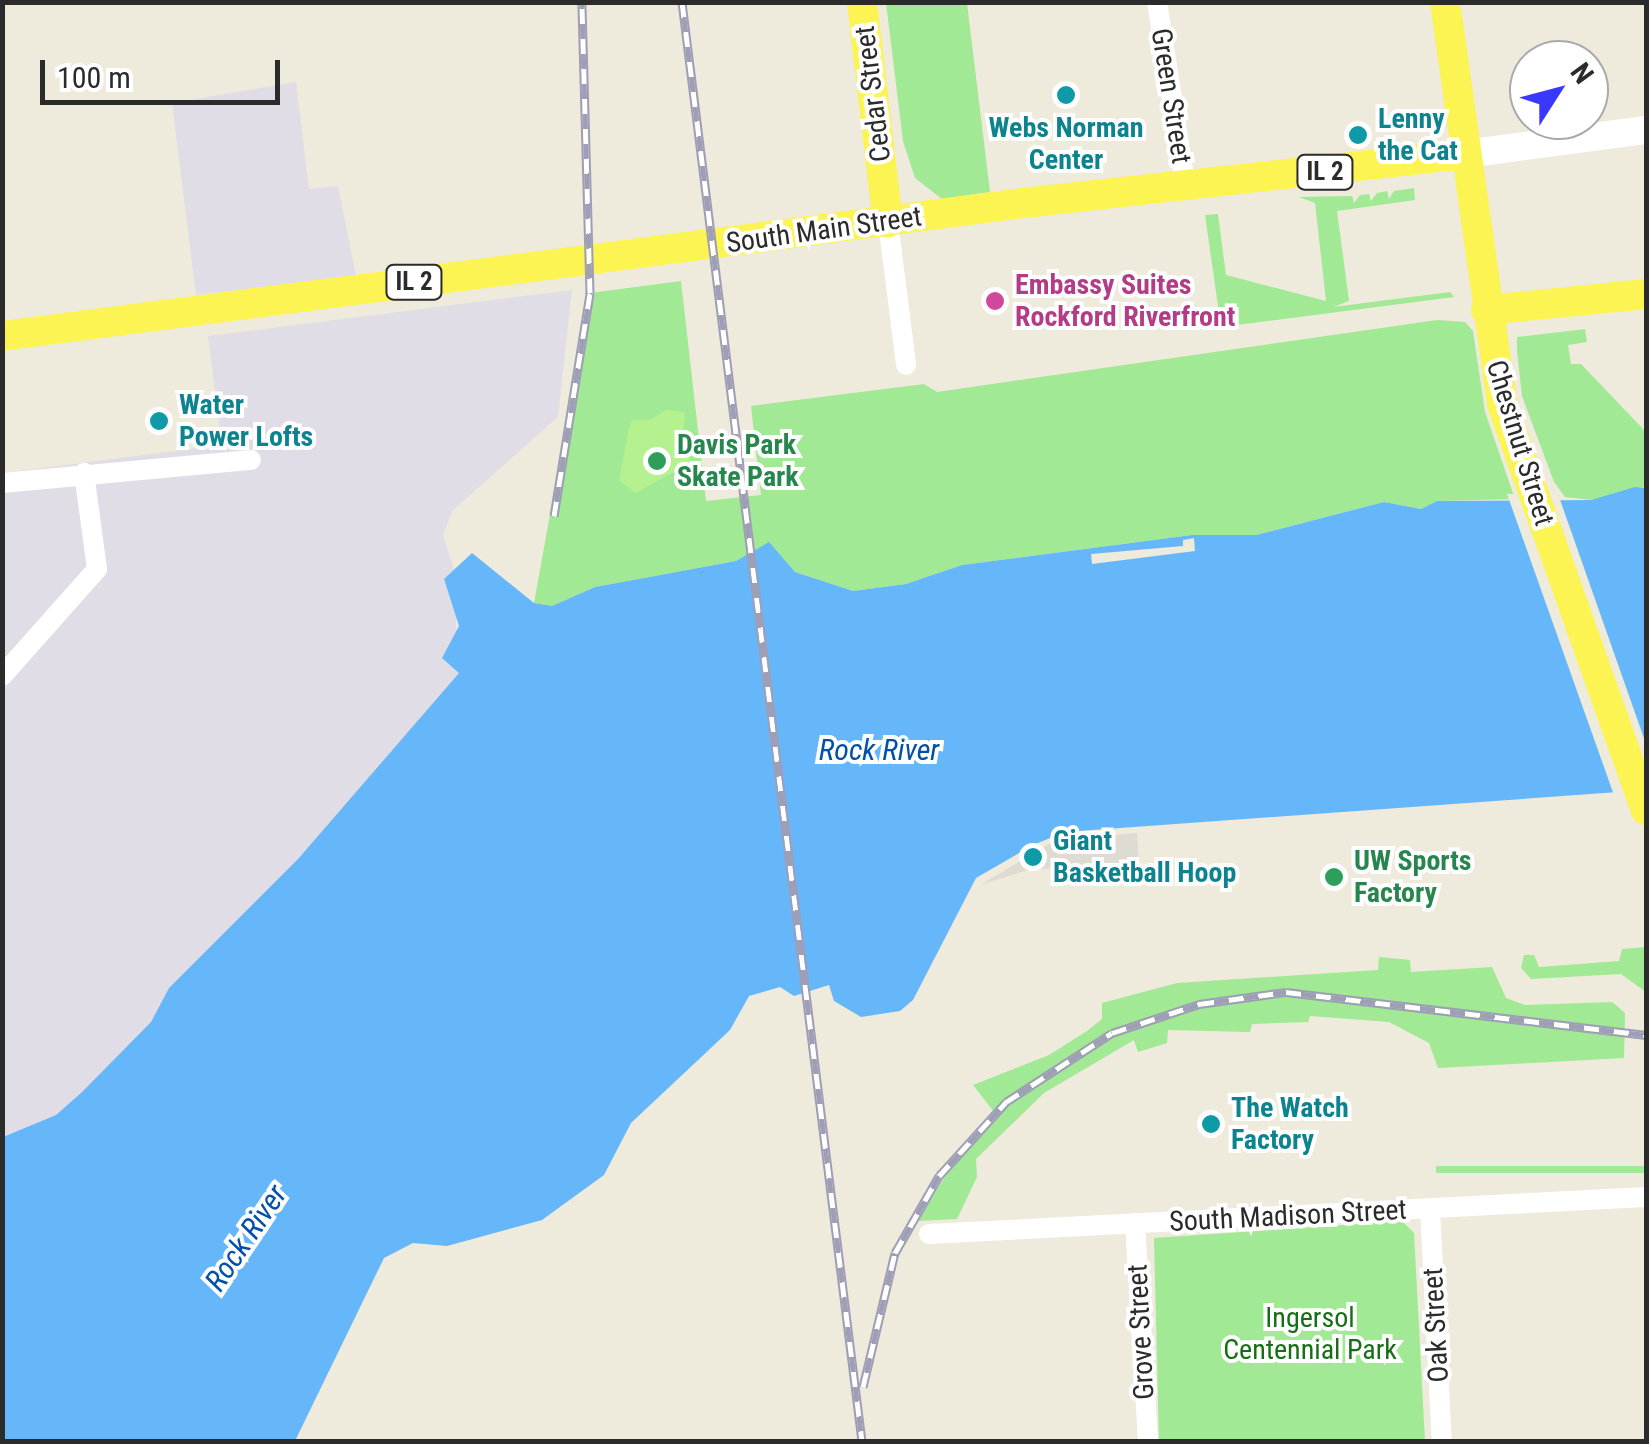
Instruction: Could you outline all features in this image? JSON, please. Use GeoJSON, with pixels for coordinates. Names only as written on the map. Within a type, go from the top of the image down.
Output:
{"type":"FeatureCollection","features":[{"type":"Feature","properties":{"kind":"main road","name":"Cedar Street"},"geometry":{"type":"LineString","coordinates":[[862,2],[888,222]]}},
{"type":"Feature","properties":{"kind":"main road","name":"Chestnut Street"},"geometry":{"type":"LineString","coordinates":[[1445,2],[1502,404],[1646,810]]}},
{"type":"Feature","properties":{"kind":"main road"},"geometry":{"type":"LineString","coordinates":[[825,230],[861,197],[877,140]]}},
{"type":"Feature","properties":{"kind":"main road","name":"South Main Street"},"geometry":{"type":"LineString","coordinates":[[2,336],[888,222],[1464,154]]}},
{"type":"Feature","properties":{"kind":"main road"},"geometry":{"type":"LineString","coordinates":[[1486,310],[1646,294]]}},
{"type":"Feature","properties":{"kind":"street","name":"Green Street"},"geometry":{"type":"LineString","coordinates":[[1157,2],[1186,189]]}},
{"type":"Feature","properties":{"kind":"street","name":"South Main Street"},"geometry":{"type":"LineString","coordinates":[[1464,154],[1646,130]]}},
{"type":"Feature","properties":{"kind":"street","name":"Cedar Street"},"geometry":{"type":"LineString","coordinates":[[888,222],[906,365]]}},
{"type":"Feature","properties":{"kind":"street"},"geometry":{"type":"LineString","coordinates":[[2,483],[252,460]]}},
{"type":"Feature","properties":{"kind":"street"},"geometry":{"type":"LineString","coordinates":[[2,676],[97,569],[84,473]]}},
{"type":"Feature","properties":{"kind":"street","name":"South Madison Street"},"geometry":{"type":"LineString","coordinates":[[928,1234],[1646,1197]]}},
{"type":"Feature","properties":{"kind":"street","name":"Oak Street"},"geometry":{"type":"LineString","coordinates":[[1430,1209],[1442,1442]]}},
{"type":"Feature","properties":{"kind":"street","name":"Grove Street"},"geometry":{"type":"LineString","coordinates":[[1135,1223],[1148,1442]]}},
{"type":"Feature","properties":{"kind":"shaded area"},"geometry":{"type":"Polygon","coordinates":[[[296,82],[309,189],[338,186],[356,276],[196,295],[172,103],[296,82]]]}},
{"type":"Feature","properties":{"kind":"shaded area"},"geometry":{"type":"Polygon","coordinates":[[[572,290],[558,417],[453,510],[443,535],[454,570],[444,580],[455,600],[459,673],[298,859],[169,988],[151,1022],[56,1115],[3,1138],[3,473],[222,445],[208,336],[572,290]]]}},
{"type":"Feature","properties":{"kind":"shaded area"},"geometry":{"type":"Polygon","coordinates":[[[1137,833],[1139,862],[1028,870],[980,885],[1054,841],[1137,833]]]}},
{"type":"Feature","properties":{"kind":"green space"},"geometry":{"type":"Polygon","coordinates":[[[886,3],[967,3],[990,192],[942,199],[915,178],[903,141],[886,3]]]}},
{"type":"Feature","properties":{"kind":"green space"},"geometry":{"type":"Polygon","coordinates":[[[1414,188],[1415,200],[1337,211],[1349,301],[1333,307],[1450,292],[1454,297],[1221,327],[1205,215],[1218,214],[1226,275],[1326,301],[1315,203],[1299,197],[1352,196],[1354,203],[1360,195],[1369,194],[1371,201],[1377,193],[1387,191],[1389,199],[1394,191],[1414,188]]]}},
{"type":"Feature","properties":{"kind":"green space"},"geometry":{"type":"Polygon","coordinates":[[[681,281],[706,501],[761,495],[751,406],[924,384],[937,392],[1437,320],[1465,322],[1473,331],[1485,412],[1515,499],[1437,501],[1421,509],[1384,502],[1256,535],[1192,535],[962,565],[906,584],[853,591],[795,572],[769,543],[736,561],[595,587],[552,606],[534,603],[590,293],[681,281]]]}},
{"type":"Feature","properties":{"kind":"green space"},"geometry":{"type":"Polygon","coordinates":[[[1585,329],[1587,342],[1568,345],[1571,364],[1581,364],[1646,432],[1646,486],[1591,500],[1565,497],[1554,482],[1522,396],[1517,351],[1517,337],[1585,329]]]}},
{"type":"Feature","properties":{"kind":"green space","name":"Davis Park Skate Park"},"geometry":{"type":"Polygon","coordinates":[[[666,410],[685,412],[682,444],[692,447],[686,475],[673,472],[636,493],[619,481],[629,428],[632,420],[650,420],[666,410]]]}},
{"type":"Feature","properties":{"kind":"green space"},"geometry":{"type":"Polygon","coordinates":[[[1646,947],[1646,992],[1621,974],[1531,979],[1521,968],[1524,955],[1534,955],[1539,967],[1619,961],[1622,949],[1646,947]]]}},
{"type":"Feature","properties":{"kind":"green space"},"geometry":{"type":"Polygon","coordinates":[[[1379,957],[1410,960],[1411,972],[1492,967],[1506,998],[1525,1005],[1612,1002],[1625,1013],[1624,1058],[1438,1068],[1429,1043],[1389,1022],[1310,1016],[1308,1022],[1252,1024],[1250,1032],[1168,1030],[1167,1043],[1138,1052],[1134,1040],[1044,1093],[976,1159],[977,1177],[957,1219],[917,1221],[953,1164],[998,1117],[973,1085],[1049,1055],[1087,1031],[1102,1019],[1102,1003],[1177,983],[1378,970],[1379,957]]]}},
{"type":"Feature","properties":{"kind":"green space"},"geometry":{"type":"Polygon","coordinates":[[[1436,1166],[1646,1166],[1646,1173],[1436,1173],[1436,1166]]]}},
{"type":"Feature","properties":{"kind":"green space","name":"Ingersol Centennial Park"},"geometry":{"type":"Polygon","coordinates":[[[1402,1221],[1414,1233],[1425,1441],[1159,1441],[1154,1238],[1402,1221]]]}},
{"type":"Feature","properties":{"kind":"water","name":"Rock River"},"geometry":{"type":"Polygon","coordinates":[[[1635,487],[1646,488],[1646,790],[1065,832],[1033,845],[976,878],[913,1000],[900,1011],[861,1017],[834,1001],[829,985],[794,996],[780,987],[749,996],[730,1030],[631,1123],[604,1175],[542,1220],[447,1246],[413,1243],[384,1258],[295,1441],[3,1442],[3,1137],[56,1115],[151,1022],[169,988],[298,859],[459,673],[442,658],[459,626],[444,579],[472,553],[534,603],[552,606],[595,587],[736,561],[769,542],[795,572],[853,591],[906,584],[962,565],[1192,535],[1256,535],[1384,502],[1421,509],[1437,501],[1591,500],[1635,487]]]}},
{"type":"Feature","properties":{"kind":"pier"},"geometry":{"type":"Polygon","coordinates":[[[1507,494],[1558,494],[1646,744],[1646,795],[1615,798],[1507,494]]]}},
{"type":"Feature","properties":{"kind":"pier"},"geometry":{"type":"Polygon","coordinates":[[[1194,538],[1195,551],[1092,564],[1091,554],[1183,546],[1183,540],[1194,538]]]}},
{"type":"Feature","properties":{"kind":"railway"},"geometry":{"type":"LineString","coordinates":[[554,516],[590,293],[582,2]]}},
{"type":"Feature","properties":{"kind":"railway"},"geometry":{"type":"LineString","coordinates":[[682,2],[862,1442]]}},
{"type":"Feature","properties":{"kind":"railway"},"geometry":{"type":"LineString","coordinates":[[863,1387],[895,1253],[939,1176],[1006,1102],[1112,1033],[1199,1004],[1286,992],[1646,1035]]}},
{"type":"Feature","properties":{"kind":"place","name":"Webs Norman Center"},"geometry":{"type":"Point","coordinates":[1066,95]}},
{"type":"Feature","properties":{"kind":"place","name":"Lenny the Cat"},"geometry":{"type":"Point","coordinates":[1358,135]}},
{"type":"Feature","properties":{"kind":"place","name":"Embassy Suites Rockford Riverfront"},"geometry":{"type":"Point","coordinates":[995,301]}},
{"type":"Feature","properties":{"kind":"place","name":"Water Power Lofts"},"geometry":{"type":"Point","coordinates":[159,421]}},
{"type":"Feature","properties":{"kind":"place","name":"Davis Park Skate Park"},"geometry":{"type":"Point","coordinates":[657,461]}},
{"type":"Feature","properties":{"kind":"place","name":"Giant Basketball Hoop"},"geometry":{"type":"Point","coordinates":[1033,857]}},
{"type":"Feature","properties":{"kind":"place","name":"UW Sports Factory"},"geometry":{"type":"Point","coordinates":[1334,877]}},
{"type":"Feature","properties":{"kind":"place","name":"The Watch Factory"},"geometry":{"type":"Point","coordinates":[1211,1124]}}]}
